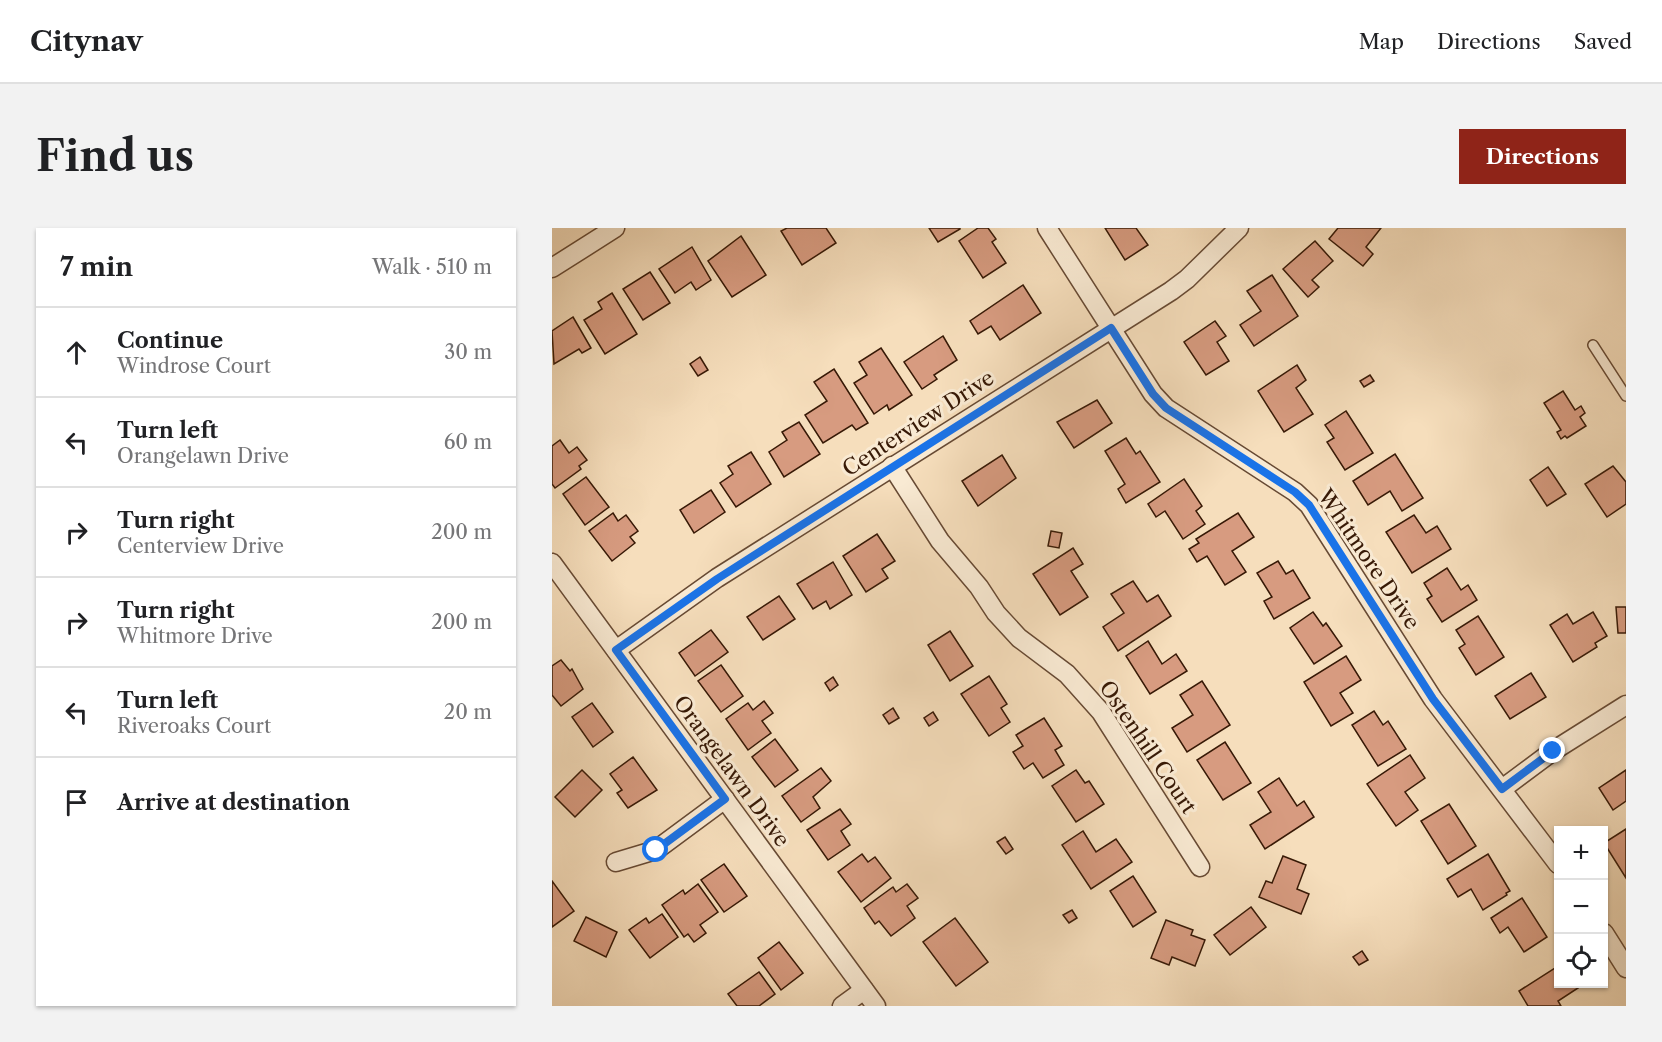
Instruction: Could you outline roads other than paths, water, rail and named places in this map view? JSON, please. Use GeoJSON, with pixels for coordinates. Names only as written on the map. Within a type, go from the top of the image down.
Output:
{"type":"FeatureCollection","features":[{"type":"Feature","properties":{"kind":"street"},"geometry":{"type":"LineString","coordinates":[[552,268],[615,228]]}},
{"type":"Feature","properties":{"kind":"street","name":"Whitmore Drive"},"geometry":{"type":"LineString","coordinates":[[1047,228],[1153,394],[1166,408],[1295,492],[1309,505],[1433,699],[1554,859]]}},
{"type":"Feature","properties":{"kind":"street","name":"Centerview Drive"},"geometry":{"type":"LineString","coordinates":[[616,650],[717,579],[1187,279],[1239,228]]}},
{"type":"Feature","properties":{"kind":"street","name":"Ostenhill Court"},"geometry":{"type":"LineString","coordinates":[[892,466],[940,541],[979,587],[996,613],[1019,638],[1067,674],[1101,712],[1200,867]]}},
{"type":"Feature","properties":{"kind":"street","name":"Orangelawn Drive"},"geometry":{"type":"LineString","coordinates":[[552,563],[876,1006]]}},
{"type":"Feature","properties":{"kind":"street"},"geometry":{"type":"LineString","coordinates":[[1502,789],[1553,751],[1626,705]]}},
{"type":"Feature","properties":{"kind":"street"},"geometry":{"type":"LineString","coordinates":[[616,862],[656,850],[725,799]]}},
{"type":"Feature","properties":{"kind":"street"},"geometry":{"type":"LineString","coordinates":[[1605,934],[1626,968]]}},
{"type":"Feature","properties":{"kind":"street"},"geometry":{"type":"LineString","coordinates":[[842,1006],[864,990]]}},
{"type":"Feature","properties":{"kind":"lane"},"geometry":{"type":"LineString","coordinates":[[1593,345],[1626,396]]}}]}
